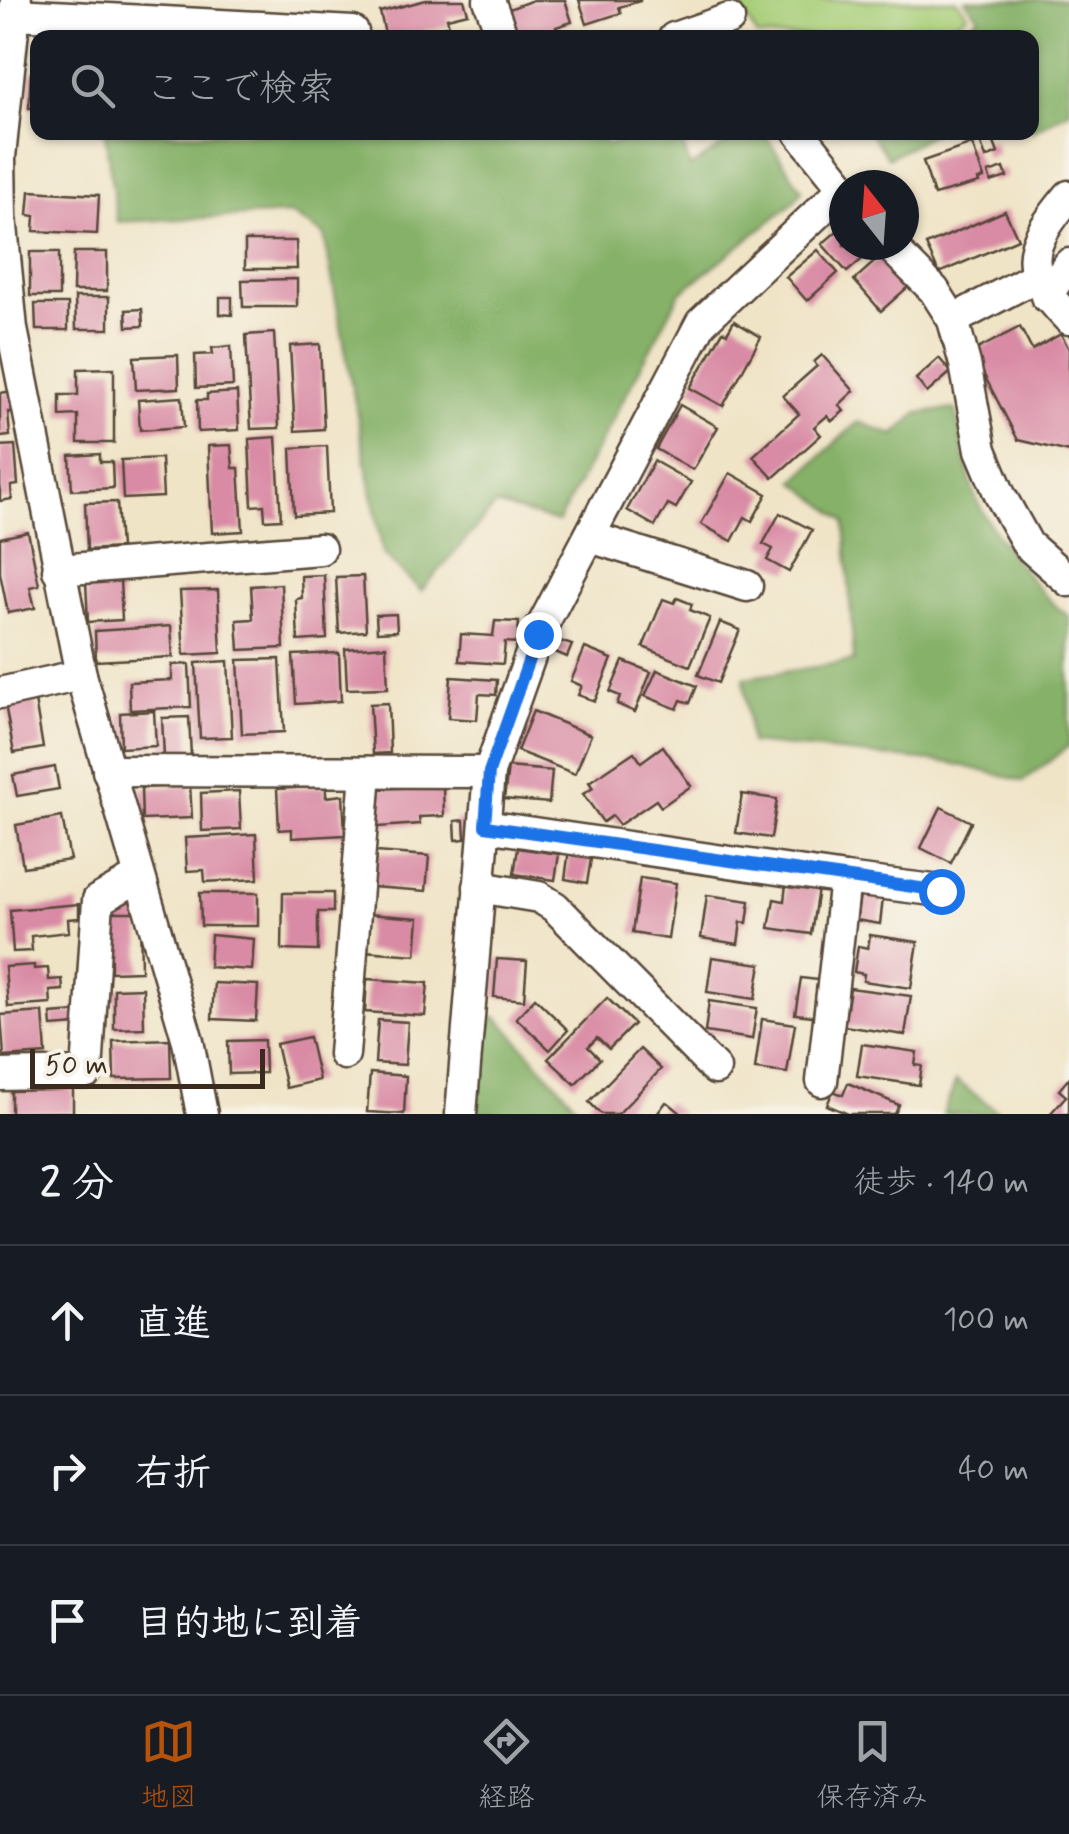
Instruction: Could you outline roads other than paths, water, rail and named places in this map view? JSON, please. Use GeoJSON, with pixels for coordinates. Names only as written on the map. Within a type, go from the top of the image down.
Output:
{"type":"FeatureCollection","features":[{"type":"Feature","properties":{"kind":"street"},"geometry":{"type":"LineString","coordinates":[[490,0],[500,30]]}},
{"type":"Feature","properties":{"kind":"street"},"geometry":{"type":"LineString","coordinates":[[202,1114],[188,1041],[81,676],[12,329],[1,216],[0,157],[16,7],[326,30]]}},
{"type":"Feature","properties":{"kind":"street"},"geometry":{"type":"LineString","coordinates":[[697,30],[728,19]]}},
{"type":"Feature","properties":{"kind":"street"},"geometry":{"type":"LineString","coordinates":[[806,140],[830,170]]}},
{"type":"Feature","properties":{"kind":"street"},"geometry":{"type":"LineString","coordinates":[[1069,196],[1048,221],[1034,259],[1041,286],[1069,319]]}},
{"type":"Feature","properties":{"kind":"street"},"geometry":{"type":"LineString","coordinates":[[461,1114],[489,772],[538,634],[701,323],[829,202]]}},
{"type":"Feature","properties":{"kind":"street"},"geometry":{"type":"LineString","coordinates":[[904,260],[934,290],[953,320],[982,450],[1000,495],[1028,545],[1069,581]]}},
{"type":"Feature","properties":{"kind":"street"},"geometry":{"type":"LineString","coordinates":[[953,320],[1041,286],[1069,264]]}},
{"type":"Feature","properties":{"kind":"street"},"geometry":{"type":"LineString","coordinates":[[590,536],[746,586]]}},
{"type":"Feature","properties":{"kind":"street"},"geometry":{"type":"LineString","coordinates":[[58,570],[320,549]]}},
{"type":"Feature","properties":{"kind":"street"},"geometry":{"type":"LineString","coordinates":[[0,693],[81,676]]}},
{"type":"Feature","properties":{"kind":"street"},"geometry":{"type":"LineString","coordinates":[[108,771],[489,772]]}},
{"type":"Feature","properties":{"kind":"street"},"geometry":{"type":"LineString","coordinates":[[344,1054],[366,772]]}},
{"type":"Feature","properties":{"kind":"street"},"geometry":{"type":"LineString","coordinates":[[485,826],[941,891]]}},
{"type":"Feature","properties":{"kind":"street"},"geometry":{"type":"LineString","coordinates":[[0,1075],[87,1073],[98,900],[139,877]]}},
{"type":"Feature","properties":{"kind":"street"},"geometry":{"type":"LineString","coordinates":[[822,1082],[845,879]]}},
{"type":"Feature","properties":{"kind":"street"},"geometry":{"type":"LineString","coordinates":[[479,887],[538,897],[555,906],[715,1070]]}}]}
